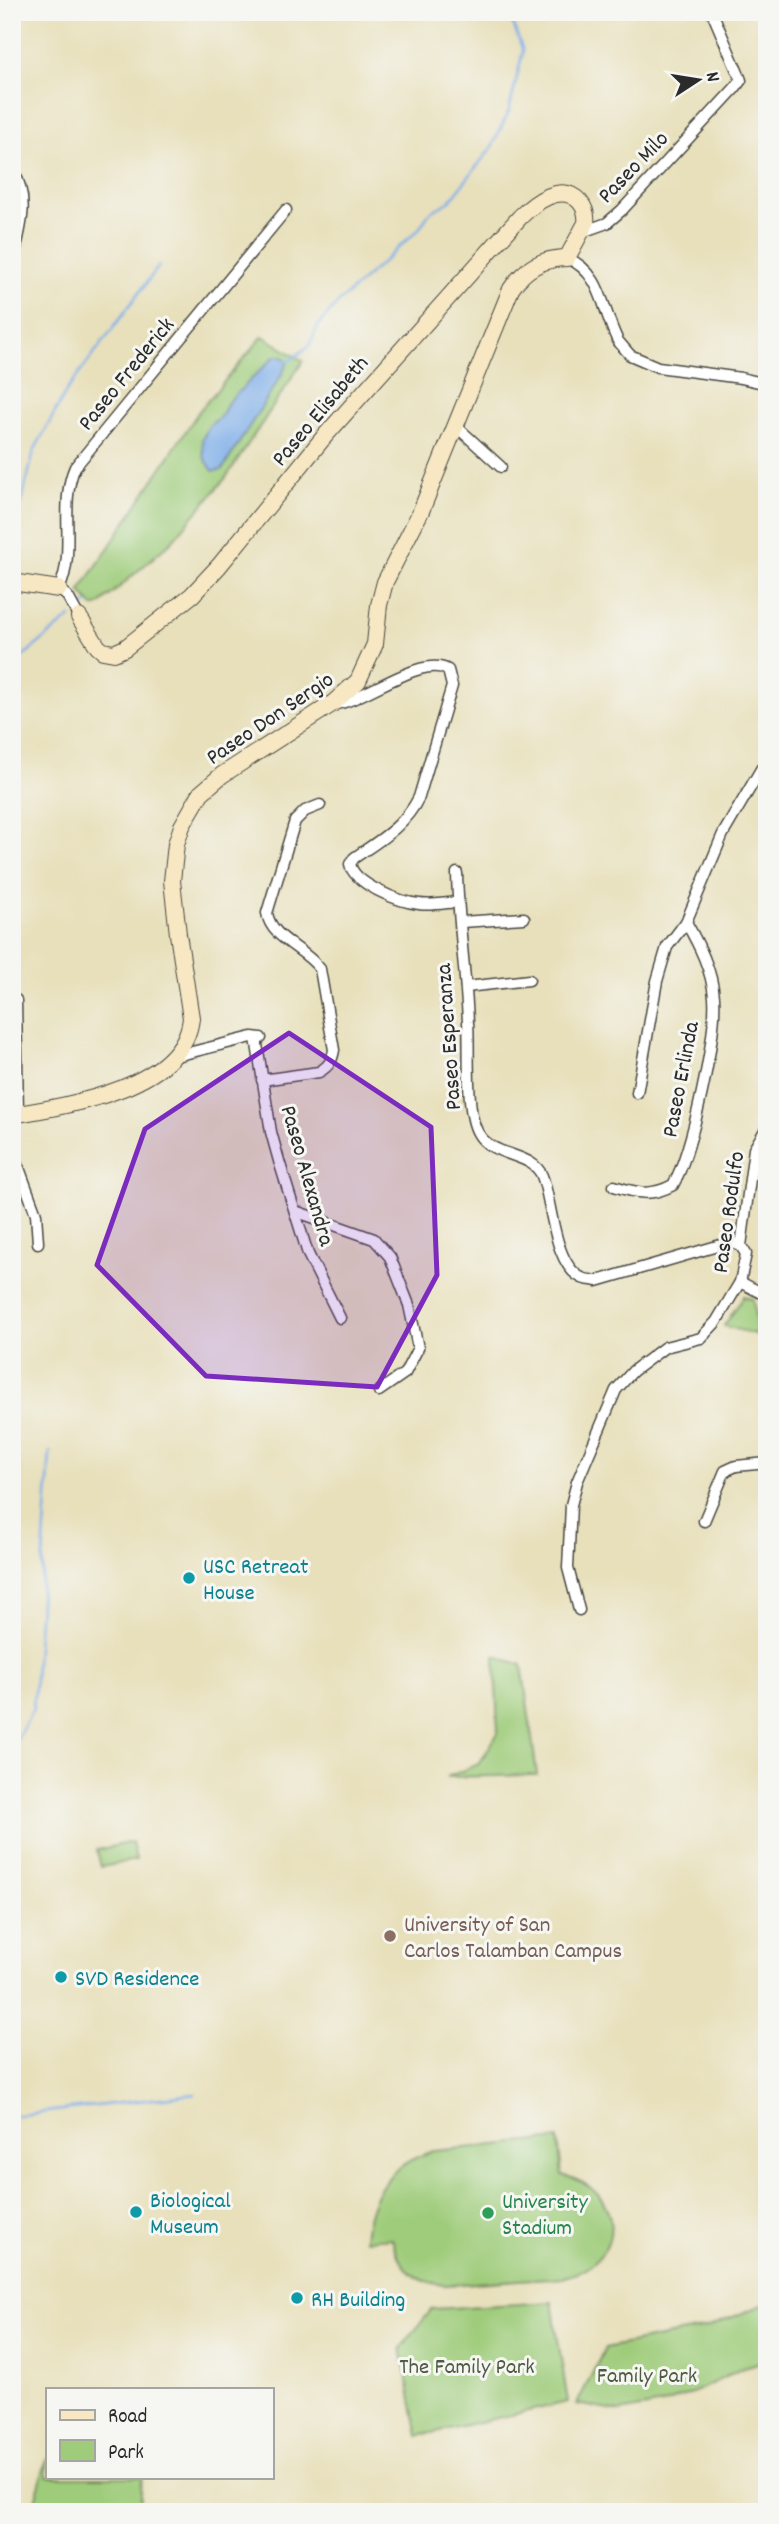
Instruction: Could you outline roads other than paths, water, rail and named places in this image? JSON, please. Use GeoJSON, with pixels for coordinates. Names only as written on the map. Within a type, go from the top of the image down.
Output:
{"type":"FeatureCollection","features":[{"type":"Feature","properties":{"kind":"street","name":"Paseo Milo"},"geometry":{"type":"LineString","coordinates":[[582,232],[607,223],[622,210],[741,80],[712,12]]}},
{"type":"Feature","properties":{"kind":"street"},"geometry":{"type":"LineString","coordinates":[[12,168],[21,183],[24,203],[12,265]]}},
{"type":"Feature","properties":{"kind":"street","name":"Paseo Elisabeth"},"geometry":{"type":"LineString","coordinates":[[59,589],[65,593],[98,647],[108,653],[119,651],[192,596],[324,437],[485,254],[529,209],[555,194],[577,198],[585,211],[586,223],[582,232]]}},
{"type":"Feature","properties":{"kind":"street","name":"Paseo Frederick"},"geometry":{"type":"LineString","coordinates":[[59,589],[66,572],[68,492],[75,467],[286,210]]}},
{"type":"Feature","properties":{"kind":"street"},"geometry":{"type":"LineString","coordinates":[[582,232],[567,258],[577,262],[592,277],[604,301],[612,330],[629,355],[657,367],[767,384]]}},
{"type":"Feature","properties":{"kind":"street","name":"Paseo Don Sergio"},"geometry":{"type":"LineString","coordinates":[[16,1000],[15,1115],[109,1095],[132,1085],[172,1057],[186,1039],[191,1018],[173,881],[176,844],[190,809],[201,793],[222,775],[332,704],[351,688],[367,666],[378,634],[379,605],[385,582],[421,512],[511,289],[531,267],[547,260],[567,258]]}},
{"type":"Feature","properties":{"kind":"street"},"geometry":{"type":"LineString","coordinates":[[12,416],[13,421]]}},
{"type":"Feature","properties":{"kind":"street"},"geometry":{"type":"LineString","coordinates":[[457,427],[500,467]]}},
{"type":"Feature","properties":{"kind":"street"},"geometry":{"type":"LineString","coordinates":[[12,582],[59,589]]}},
{"type":"Feature","properties":{"kind":"street"},"geometry":{"type":"LineString","coordinates":[[332,704],[350,701],[376,686],[419,671],[434,667],[448,670],[452,686],[448,704],[419,797],[400,825],[354,858],[350,864],[352,872],[359,880],[395,897],[419,904],[457,902]]}},
{"type":"Feature","properties":{"kind":"street","name":"Paseo Erlinda"},"geometry":{"type":"LineString","coordinates":[[637,1093],[660,969],[667,947],[686,922],[723,834],[767,759]]}},
{"type":"Feature","properties":{"kind":"street"},"geometry":{"type":"LineString","coordinates":[[262,1080],[319,1072],[332,1060],[334,1049],[320,968],[268,924],[267,913],[295,821],[305,811],[320,805]]}},
{"type":"Feature","properties":{"kind":"street","name":"Paseo Esperanza"},"geometry":{"type":"LineString","coordinates":[[457,873],[457,902],[466,987],[471,1107],[476,1130],[484,1142],[509,1156],[533,1163],[542,1175],[553,1230],[570,1268],[582,1278],[597,1281],[731,1242],[741,1245]]}},
{"type":"Feature","properties":{"kind":"street"},"geometry":{"type":"LineString","coordinates":[[461,922],[524,918]]}},
{"type":"Feature","properties":{"kind":"street","name":"Paseo Erlinda"},"geometry":{"type":"LineString","coordinates":[[614,1186],[643,1194],[657,1192],[673,1185],[690,1138],[709,1049],[715,997],[698,943],[686,922]]}},
{"type":"Feature","properties":{"kind":"street"},"geometry":{"type":"LineString","coordinates":[[466,987],[530,980]]}},
{"type":"Feature","properties":{"kind":"street","name":"Paseo Alexandra"},"geometry":{"type":"LineString","coordinates":[[172,1057],[258,1038],[271,1132],[308,1254],[340,1318]]}},
{"type":"Feature","properties":{"kind":"street","name":"Paseo Rodulfo"},"geometry":{"type":"LineString","coordinates":[[579,1611],[568,1568],[571,1505],[577,1482],[616,1390],[634,1371],[665,1347],[701,1338],[716,1322],[740,1282],[746,1254],[741,1245],[754,1149],[767,1127]]}},
{"type":"Feature","properties":{"kind":"street"},"geometry":{"type":"LineString","coordinates":[[12,1149],[36,1214],[38,1243]]}},
{"type":"Feature","properties":{"kind":"street"},"geometry":{"type":"LineString","coordinates":[[295,1211],[374,1239],[390,1257],[409,1305],[418,1348],[405,1373],[379,1391]]}},
{"type":"Feature","properties":{"kind":"street"},"geometry":{"type":"LineString","coordinates":[[740,1282],[767,1296]]}},
{"type":"Feature","properties":{"kind":"street"},"geometry":{"type":"LineString","coordinates":[[704,1521],[724,1471],[736,1466],[767,1463]]}},
{"type":"Feature","properties":{"kind":"water"},"geometry":{"type":"Polygon","coordinates":[[[275,356],[283,357],[288,362],[281,376],[222,470],[213,471],[204,457],[202,440],[209,426],[222,415],[228,402],[275,356]]]}},
{"type":"Feature","properties":{"kind":"waterway"},"geometry":{"type":"LineString","coordinates":[[288,362],[309,346],[318,326],[336,305],[419,229],[430,212],[449,202],[492,147],[509,111],[523,51],[512,21],[514,12]]}},
{"type":"Feature","properties":{"kind":"waterway"},"geometry":{"type":"LineString","coordinates":[[16,525],[34,451],[67,390],[159,266]]}},
{"type":"Feature","properties":{"kind":"waterway"},"geometry":{"type":"LineString","coordinates":[[79,610],[88,603]]}},
{"type":"Feature","properties":{"kind":"waterway"},"geometry":{"type":"LineString","coordinates":[[12,665],[71,617]]}},
{"type":"Feature","properties":{"kind":"waterway"},"geometry":{"type":"LineString","coordinates":[[12,1748],[33,1709],[50,1452]]}},
{"type":"Feature","properties":{"kind":"waterway"},"geometry":{"type":"LineString","coordinates":[[12,2116],[195,2094]]}},
{"type":"Feature","properties":{"kind":"place","name":"USC Retreat House"},"geometry":{"type":"Point","coordinates":[189,1578]}},
{"type":"Feature","properties":{"kind":"place","name":"University of San Carlos Talamban Campus"},"geometry":{"type":"Point","coordinates":[390,1936]}},
{"type":"Feature","properties":{"kind":"place","name":"SVD Residence"},"geometry":{"type":"Point","coordinates":[61,1977]}},
{"type":"Feature","properties":{"kind":"place","name":"Biological Museum"},"geometry":{"type":"Point","coordinates":[136,2212]}},
{"type":"Feature","properties":{"kind":"place","name":"University Stadium"},"geometry":{"type":"Point","coordinates":[488,2213]}},
{"type":"Feature","properties":{"kind":"place","name":"RH Building"},"geometry":{"type":"Point","coordinates":[297,2298]}},
{"type":"Feature","properties":{"kind":"park label","name":"The Family Park"},"geometry":{"type":"Point","coordinates":[467,2365]}},
{"type":"Feature","properties":{"kind":"park label","name":"Family Park"},"geometry":{"type":"Point","coordinates":[647,2374]}}]}
